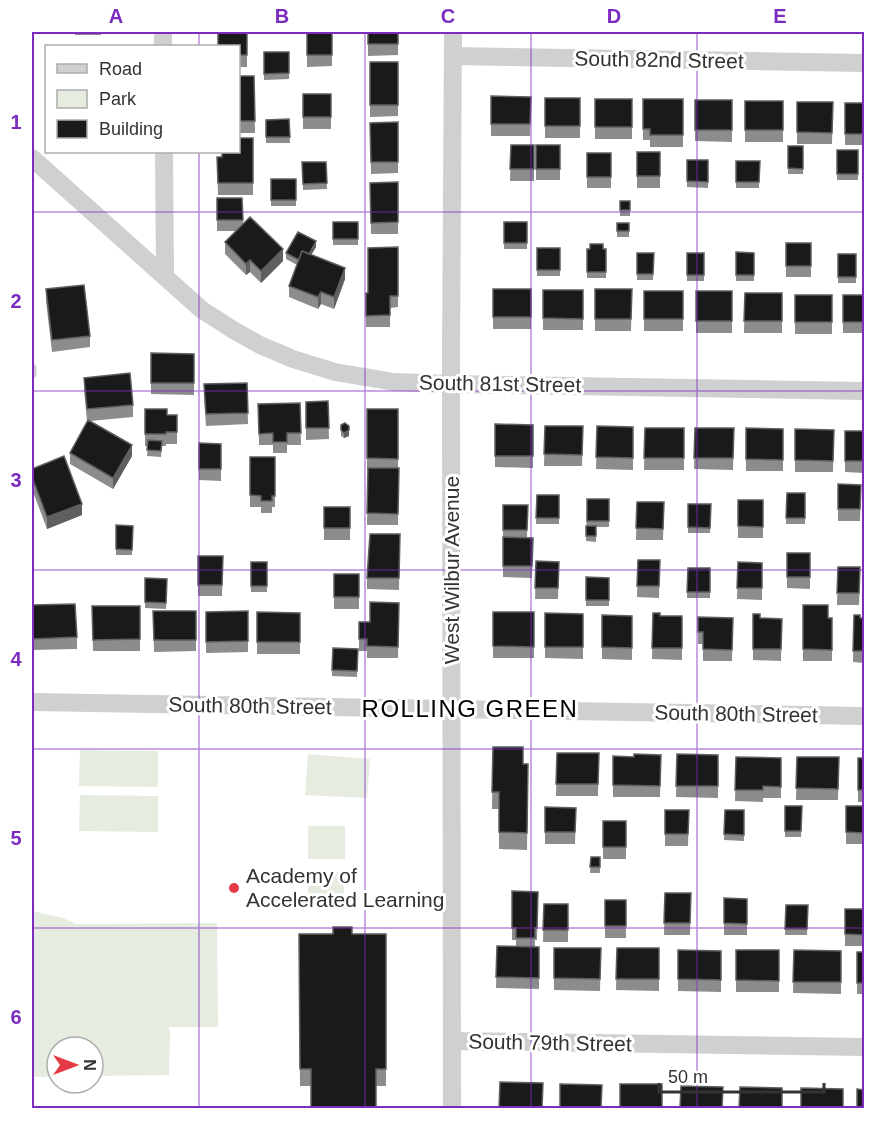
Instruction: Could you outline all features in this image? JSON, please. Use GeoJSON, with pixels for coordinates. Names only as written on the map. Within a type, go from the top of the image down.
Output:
{"type":"FeatureCollection","features":[{"type":"Feature","properties":{"kind":"street","name":"West Wilbur Avenue"},"geometry":{"type":"LineString","coordinates":[[452,1108],[453,32]]}},
{"type":"Feature","properties":{"kind":"street","name":"South 82nd Street"},"geometry":{"type":"LineString","coordinates":[[453,56],[864,63]]}},
{"type":"Feature","properties":{"kind":"street"},"geometry":{"type":"LineString","coordinates":[[164,153],[165,275]]}},
{"type":"Feature","properties":{"kind":"street","name":"South 81st Street"},"geometry":{"type":"LineString","coordinates":[[32,158],[202,310],[260,345],[335,372],[394,382],[452,384],[864,390]]}},
{"type":"Feature","properties":{"kind":"street","name":"South 80th Street"},"geometry":{"type":"LineString","coordinates":[[32,702],[864,716]]}},
{"type":"Feature","properties":{"kind":"street","name":"South 79th Street"},"geometry":{"type":"LineString","coordinates":[[452,1041],[864,1047]]}},
{"type":"Feature","properties":{"kind":"lane"},"geometry":{"type":"LineString","coordinates":[[32,368],[32,374]]}},
{"type":"Feature","properties":{"kind":"green space"},"geometry":{"type":"Polygon","coordinates":[[[80,750],[158,751],[158,787],[79,786],[80,750]]]}},
{"type":"Feature","properties":{"kind":"green space"},"geometry":{"type":"Polygon","coordinates":[[[308,754],[370,759],[367,798],[305,795],[308,754]]]}},
{"type":"Feature","properties":{"kind":"green space"},"geometry":{"type":"Polygon","coordinates":[[[80,795],[158,796],[158,832],[79,831],[80,795]]]}},
{"type":"Feature","properties":{"kind":"green space"},"geometry":{"type":"Polygon","coordinates":[[[308,826],[345,826],[345,859],[308,859],[308,826]]]}},
{"type":"Feature","properties":{"kind":"green space"},"geometry":{"type":"Polygon","coordinates":[[[344,872],[344,906],[308,905],[308,873],[344,872]]]}},
{"type":"Feature","properties":{"kind":"green space"},"geometry":{"type":"Polygon","coordinates":[[[32,911],[63,918],[76,924],[217,923],[218,1027],[169,1027],[169,1075],[105,1076],[105,1035],[45,1035],[45,1077],[32,1077],[32,911]]]}},
{"type":"Feature","properties":{"kind":"building"},"geometry":{"type":"Polygon","coordinates":[[[218,32],[247,32],[247,55],[240,55],[240,45],[218,45],[218,32]]]}},
{"type":"Feature","properties":{"kind":"building"},"geometry":{"type":"Polygon","coordinates":[[[307,32],[332,32],[332,55],[307,55],[307,32]]]}},
{"type":"Feature","properties":{"kind":"building"},"geometry":{"type":"Polygon","coordinates":[[[368,32],[398,32],[398,44],[368,44],[368,32]]]}},
{"type":"Feature","properties":{"kind":"building"},"geometry":{"type":"Polygon","coordinates":[[[264,52],[289,52],[289,73],[264,74],[264,52]]]}},
{"type":"Feature","properties":{"kind":"building"},"geometry":{"type":"Polygon","coordinates":[[[370,62],[398,62],[398,105],[370,105],[370,62]]]}},
{"type":"Feature","properties":{"kind":"building"},"geometry":{"type":"Polygon","coordinates":[[[240,76],[254,76],[255,121],[240,121],[240,76]]]}},
{"type":"Feature","properties":{"kind":"building"},"geometry":{"type":"Polygon","coordinates":[[[303,94],[331,94],[331,117],[303,117],[303,94]]]}},
{"type":"Feature","properties":{"kind":"building"},"geometry":{"type":"Polygon","coordinates":[[[491,96],[531,97],[530,124],[491,124],[491,96]]]}},
{"type":"Feature","properties":{"kind":"building"},"geometry":{"type":"Polygon","coordinates":[[[545,98],[580,98],[580,126],[545,126],[545,98]]]}},
{"type":"Feature","properties":{"kind":"building"},"geometry":{"type":"Polygon","coordinates":[[[595,99],[632,99],[632,127],[595,127],[595,99]]]}},
{"type":"Feature","properties":{"kind":"building"},"geometry":{"type":"Polygon","coordinates":[[[643,99],[683,99],[683,135],[650,135],[650,129],[643,129],[643,99]]]}},
{"type":"Feature","properties":{"kind":"building"},"geometry":{"type":"Polygon","coordinates":[[[695,100],[732,100],[732,130],[695,130],[695,100]]]}},
{"type":"Feature","properties":{"kind":"building"},"geometry":{"type":"Polygon","coordinates":[[[745,101],[783,101],[783,130],[745,130],[745,101]]]}},
{"type":"Feature","properties":{"kind":"building"},"geometry":{"type":"Polygon","coordinates":[[[797,102],[833,102],[832,133],[797,132],[797,102]]]}},
{"type":"Feature","properties":{"kind":"building"},"geometry":{"type":"Polygon","coordinates":[[[845,103],[864,103],[864,134],[845,134],[845,103]]]}},
{"type":"Feature","properties":{"kind":"building"},"geometry":{"type":"Polygon","coordinates":[[[289,119],[290,137],[266,137],[266,120],[289,119]]]}},
{"type":"Feature","properties":{"kind":"building"},"geometry":{"type":"Polygon","coordinates":[[[398,122],[398,162],[371,162],[370,123],[398,122]]]}},
{"type":"Feature","properties":{"kind":"building"},"geometry":{"type":"Polygon","coordinates":[[[240,138],[253,138],[253,183],[218,183],[217,157],[222,157],[222,153],[240,153],[240,138]]]}},
{"type":"Feature","properties":{"kind":"building"},"geometry":{"type":"Polygon","coordinates":[[[511,145],[534,145],[534,169],[510,169],[511,145]]]}},
{"type":"Feature","properties":{"kind":"building"},"geometry":{"type":"Polygon","coordinates":[[[536,145],[560,145],[560,169],[536,169],[536,145]]]}},
{"type":"Feature","properties":{"kind":"building"},"geometry":{"type":"Polygon","coordinates":[[[788,146],[803,146],[803,169],[788,168],[788,146]]]}},
{"type":"Feature","properties":{"kind":"building"},"geometry":{"type":"Polygon","coordinates":[[[837,150],[858,150],[858,174],[837,174],[837,150]]]}},
{"type":"Feature","properties":{"kind":"building"},"geometry":{"type":"Polygon","coordinates":[[[637,152],[660,152],[660,176],[637,176],[637,152]]]}},
{"type":"Feature","properties":{"kind":"building"},"geometry":{"type":"Polygon","coordinates":[[[587,153],[611,153],[611,177],[587,177],[587,153]]]}},
{"type":"Feature","properties":{"kind":"building"},"geometry":{"type":"Polygon","coordinates":[[[687,160],[708,160],[708,182],[687,181],[687,160]]]}},
{"type":"Feature","properties":{"kind":"building"},"geometry":{"type":"Polygon","coordinates":[[[736,161],[760,161],[759,182],[736,182],[736,161]]]}},
{"type":"Feature","properties":{"kind":"building"},"geometry":{"type":"Polygon","coordinates":[[[302,162],[326,162],[327,183],[303,184],[302,162]]]}},
{"type":"Feature","properties":{"kind":"building"},"geometry":{"type":"Polygon","coordinates":[[[271,179],[296,179],[296,200],[271,200],[271,179]]]}},
{"type":"Feature","properties":{"kind":"building"},"geometry":{"type":"Polygon","coordinates":[[[398,182],[398,222],[371,223],[370,183],[398,182]]]}},
{"type":"Feature","properties":{"kind":"building"},"geometry":{"type":"Polygon","coordinates":[[[217,198],[242,198],[243,220],[217,220],[217,198]]]}},
{"type":"Feature","properties":{"kind":"building"},"geometry":{"type":"Polygon","coordinates":[[[620,201],[630,201],[630,210],[620,210],[620,201]]]}},
{"type":"Feature","properties":{"kind":"building"},"geometry":{"type":"Polygon","coordinates":[[[250,217],[283,249],[261,271],[250,260],[246,264],[225,242],[250,217]]]}},
{"type":"Feature","properties":{"kind":"building"},"geometry":{"type":"Polygon","coordinates":[[[333,222],[358,222],[358,239],[333,239],[333,222]]]}},
{"type":"Feature","properties":{"kind":"building"},"geometry":{"type":"Polygon","coordinates":[[[504,222],[527,222],[527,243],[504,243],[504,222]]]}},
{"type":"Feature","properties":{"kind":"building"},"geometry":{"type":"Polygon","coordinates":[[[617,223],[629,223],[629,231],[617,231],[617,223]]]}},
{"type":"Feature","properties":{"kind":"building"},"geometry":{"type":"Polygon","coordinates":[[[298,232],[316,241],[309,254],[302,251],[299,260],[286,253],[298,232]]]}},
{"type":"Feature","properties":{"kind":"building"},"geometry":{"type":"Polygon","coordinates":[[[786,243],[811,243],[811,266],[786,266],[786,243]]]}},
{"type":"Feature","properties":{"kind":"building"},"geometry":{"type":"Polygon","coordinates":[[[590,244],[603,244],[603,249],[606,249],[606,272],[587,272],[587,249],[590,249],[590,244]]]}},
{"type":"Feature","properties":{"kind":"building"},"geometry":{"type":"Polygon","coordinates":[[[398,247],[398,296],[390,296],[390,315],[366,316],[368,248],[398,247]]]}},
{"type":"Feature","properties":{"kind":"building"},"geometry":{"type":"Polygon","coordinates":[[[537,248],[560,248],[560,270],[537,270],[537,248]]]}},
{"type":"Feature","properties":{"kind":"building"},"geometry":{"type":"Polygon","coordinates":[[[302,251],[345,268],[334,297],[321,292],[318,297],[289,286],[302,251]]]}},
{"type":"Feature","properties":{"kind":"building"},"geometry":{"type":"Polygon","coordinates":[[[736,252],[754,253],[754,275],[736,275],[736,252]]]}},
{"type":"Feature","properties":{"kind":"building"},"geometry":{"type":"Polygon","coordinates":[[[637,253],[654,253],[653,274],[637,274],[637,253]]]}},
{"type":"Feature","properties":{"kind":"building"},"geometry":{"type":"Polygon","coordinates":[[[687,253],[704,253],[704,275],[687,275],[687,253]]]}},
{"type":"Feature","properties":{"kind":"building"},"geometry":{"type":"Polygon","coordinates":[[[838,254],[856,254],[856,277],[838,277],[838,254]]]}},
{"type":"Feature","properties":{"kind":"building"},"geometry":{"type":"Polygon","coordinates":[[[84,285],[90,336],[52,340],[46,289],[84,285]]]}},
{"type":"Feature","properties":{"kind":"building"},"geometry":{"type":"Polygon","coordinates":[[[493,289],[531,289],[531,317],[493,317],[493,289]]]}},
{"type":"Feature","properties":{"kind":"building"},"geometry":{"type":"Polygon","coordinates":[[[595,289],[632,289],[631,319],[595,319],[595,289]]]}},
{"type":"Feature","properties":{"kind":"building"},"geometry":{"type":"Polygon","coordinates":[[[543,290],[583,290],[583,319],[543,318],[543,290]]]}},
{"type":"Feature","properties":{"kind":"building"},"geometry":{"type":"Polygon","coordinates":[[[644,291],[683,291],[683,319],[644,319],[644,291]]]}},
{"type":"Feature","properties":{"kind":"building"},"geometry":{"type":"Polygon","coordinates":[[[696,291],[732,291],[732,321],[696,321],[696,291]]]}},
{"type":"Feature","properties":{"kind":"building"},"geometry":{"type":"Polygon","coordinates":[[[745,293],[782,293],[782,321],[744,321],[745,293]]]}},
{"type":"Feature","properties":{"kind":"building"},"geometry":{"type":"Polygon","coordinates":[[[795,295],[832,295],[832,322],[795,322],[795,295]]]}},
{"type":"Feature","properties":{"kind":"building"},"geometry":{"type":"Polygon","coordinates":[[[843,295],[864,295],[864,322],[843,322],[843,295]]]}},
{"type":"Feature","properties":{"kind":"building"},"geometry":{"type":"Polygon","coordinates":[[[151,353],[194,354],[194,383],[151,383],[151,353]]]}},
{"type":"Feature","properties":{"kind":"building"},"geometry":{"type":"Polygon","coordinates":[[[130,373],[133,405],[87,409],[84,378],[130,373]]]}},
{"type":"Feature","properties":{"kind":"building"},"geometry":{"type":"Polygon","coordinates":[[[247,383],[248,413],[206,414],[204,384],[247,383]]]}},
{"type":"Feature","properties":{"kind":"building"},"geometry":{"type":"Polygon","coordinates":[[[328,401],[329,428],[306,428],[306,402],[328,401]]]}},
{"type":"Feature","properties":{"kind":"building"},"geometry":{"type":"Polygon","coordinates":[[[300,403],[301,433],[287,433],[287,442],[273,442],[273,433],[259,434],[258,404],[300,403]]]}},
{"type":"Feature","properties":{"kind":"building"},"geometry":{"type":"Polygon","coordinates":[[[145,409],[167,409],[167,415],[177,415],[177,432],[145,434],[145,409]]]}},
{"type":"Feature","properties":{"kind":"building"},"geometry":{"type":"Polygon","coordinates":[[[367,409],[398,409],[398,459],[367,458],[367,409]]]}},
{"type":"Feature","properties":{"kind":"building"},"geometry":{"type":"Polygon","coordinates":[[[88,420],[132,445],[113,478],[70,453],[88,420]]]}},
{"type":"Feature","properties":{"kind":"building"},"geometry":{"type":"Polygon","coordinates":[[[345,423],[349,426],[349,430],[344,433],[341,425],[345,423]]]}},
{"type":"Feature","properties":{"kind":"building"},"geometry":{"type":"Polygon","coordinates":[[[495,424],[533,425],[533,456],[495,456],[495,424]]]}},
{"type":"Feature","properties":{"kind":"building"},"geometry":{"type":"Polygon","coordinates":[[[545,426],[583,426],[582,455],[544,454],[545,426]]]}},
{"type":"Feature","properties":{"kind":"building"},"geometry":{"type":"Polygon","coordinates":[[[597,426],[633,427],[633,458],[596,457],[597,426]]]}},
{"type":"Feature","properties":{"kind":"building"},"geometry":{"type":"Polygon","coordinates":[[[645,428],[684,428],[684,458],[644,458],[645,428]]]}},
{"type":"Feature","properties":{"kind":"building"},"geometry":{"type":"Polygon","coordinates":[[[695,428],[734,428],[733,458],[694,458],[695,428]]]}},
{"type":"Feature","properties":{"kind":"building"},"geometry":{"type":"Polygon","coordinates":[[[746,428],[783,429],[783,460],[746,459],[746,428]]]}},
{"type":"Feature","properties":{"kind":"building"},"geometry":{"type":"Polygon","coordinates":[[[795,429],[834,430],[833,461],[795,460],[795,429]]]}},
{"type":"Feature","properties":{"kind":"building"},"geometry":{"type":"Polygon","coordinates":[[[845,431],[864,431],[864,461],[845,461],[845,431]]]}},
{"type":"Feature","properties":{"kind":"building"},"geometry":{"type":"Polygon","coordinates":[[[148,440],[162,441],[161,451],[147,450],[148,440]]]}},
{"type":"Feature","properties":{"kind":"building"},"geometry":{"type":"Polygon","coordinates":[[[199,443],[221,444],[221,469],[199,469],[199,443]]]}},
{"type":"Feature","properties":{"kind":"building"},"geometry":{"type":"Polygon","coordinates":[[[64,456],[82,504],[47,517],[32,477],[32,469],[64,456]]]}},
{"type":"Feature","properties":{"kind":"building"},"geometry":{"type":"Polygon","coordinates":[[[250,457],[275,457],[275,496],[272,496],[272,501],[261,501],[261,496],[250,495],[250,457]]]}},
{"type":"Feature","properties":{"kind":"building"},"geometry":{"type":"Polygon","coordinates":[[[368,468],[399,468],[398,514],[367,513],[368,468]]]}},
{"type":"Feature","properties":{"kind":"building"},"geometry":{"type":"Polygon","coordinates":[[[838,484],[861,485],[860,509],[838,509],[838,484]]]}},
{"type":"Feature","properties":{"kind":"building"},"geometry":{"type":"Polygon","coordinates":[[[787,493],[805,493],[805,518],[786,518],[787,493]]]}},
{"type":"Feature","properties":{"kind":"building"},"geometry":{"type":"Polygon","coordinates":[[[537,495],[559,495],[559,518],[536,518],[537,495]]]}},
{"type":"Feature","properties":{"kind":"building"},"geometry":{"type":"Polygon","coordinates":[[[587,499],[609,499],[609,521],[587,521],[587,499]]]}},
{"type":"Feature","properties":{"kind":"building"},"geometry":{"type":"Polygon","coordinates":[[[738,500],[763,500],[763,527],[738,526],[738,500]]]}},
{"type":"Feature","properties":{"kind":"building"},"geometry":{"type":"Polygon","coordinates":[[[637,502],[664,502],[663,529],[636,528],[637,502]]]}},
{"type":"Feature","properties":{"kind":"building"},"geometry":{"type":"Polygon","coordinates":[[[688,504],[711,504],[710,528],[688,527],[688,504]]]}},
{"type":"Feature","properties":{"kind":"building"},"geometry":{"type":"Polygon","coordinates":[[[503,505],[528,505],[527,530],[503,530],[503,505]]]}},
{"type":"Feature","properties":{"kind":"building"},"geometry":{"type":"Polygon","coordinates":[[[324,507],[350,507],[350,528],[324,528],[324,507]]]}},
{"type":"Feature","properties":{"kind":"building"},"geometry":{"type":"Polygon","coordinates":[[[116,525],[133,526],[132,550],[116,549],[116,525]]]}},
{"type":"Feature","properties":{"kind":"building"},"geometry":{"type":"Polygon","coordinates":[[[586,526],[596,526],[596,536],[586,536],[586,526]]]}},
{"type":"Feature","properties":{"kind":"building"},"geometry":{"type":"Polygon","coordinates":[[[370,534],[400,534],[399,578],[367,578],[370,534]]]}},
{"type":"Feature","properties":{"kind":"building"},"geometry":{"type":"Polygon","coordinates":[[[503,537],[533,538],[532,566],[503,566],[503,537]]]}},
{"type":"Feature","properties":{"kind":"building"},"geometry":{"type":"Polygon","coordinates":[[[787,553],[810,553],[810,577],[787,577],[787,553]]]}},
{"type":"Feature","properties":{"kind":"building"},"geometry":{"type":"Polygon","coordinates":[[[198,556],[223,556],[222,585],[198,585],[198,556]]]}},
{"type":"Feature","properties":{"kind":"building"},"geometry":{"type":"Polygon","coordinates":[[[638,560],[660,560],[659,586],[637,586],[638,560]]]}},
{"type":"Feature","properties":{"kind":"building"},"geometry":{"type":"Polygon","coordinates":[[[536,561],[559,562],[558,588],[535,588],[536,561]]]}},
{"type":"Feature","properties":{"kind":"building"},"geometry":{"type":"Polygon","coordinates":[[[251,562],[267,562],[267,586],[251,586],[251,562]]]}},
{"type":"Feature","properties":{"kind":"building"},"geometry":{"type":"Polygon","coordinates":[[[738,562],[762,563],[762,588],[737,588],[738,562]]]}},
{"type":"Feature","properties":{"kind":"building"},"geometry":{"type":"Polygon","coordinates":[[[838,567],[860,567],[859,593],[837,593],[838,567]]]}},
{"type":"Feature","properties":{"kind":"building"},"geometry":{"type":"Polygon","coordinates":[[[688,568],[710,568],[710,592],[687,592],[688,568]]]}},
{"type":"Feature","properties":{"kind":"building"},"geometry":{"type":"Polygon","coordinates":[[[334,574],[359,574],[359,597],[334,597],[334,574]]]}},
{"type":"Feature","properties":{"kind":"building"},"geometry":{"type":"Polygon","coordinates":[[[586,577],[609,578],[609,600],[586,600],[586,577]]]}},
{"type":"Feature","properties":{"kind":"building"},"geometry":{"type":"Polygon","coordinates":[[[145,578],[167,579],[166,603],[145,602],[145,578]]]}},
{"type":"Feature","properties":{"kind":"building"},"geometry":{"type":"Polygon","coordinates":[[[370,602],[399,603],[398,647],[367,646],[367,639],[359,639],[359,622],[370,622],[370,602]]]}},
{"type":"Feature","properties":{"kind":"building"},"geometry":{"type":"Polygon","coordinates":[[[75,604],[77,637],[32,639],[32,605],[75,604]]]}},
{"type":"Feature","properties":{"kind":"building"},"geometry":{"type":"Polygon","coordinates":[[[803,605],[828,605],[828,618],[832,618],[832,650],[803,649],[803,605]]]}},
{"type":"Feature","properties":{"kind":"building"},"geometry":{"type":"Polygon","coordinates":[[[92,606],[140,606],[140,639],[93,640],[92,606]]]}},
{"type":"Feature","properties":{"kind":"building"},"geometry":{"type":"Polygon","coordinates":[[[153,611],[196,611],[196,640],[154,640],[153,611]]]}},
{"type":"Feature","properties":{"kind":"building"},"geometry":{"type":"Polygon","coordinates":[[[248,611],[248,641],[206,642],[206,612],[248,611]]]}},
{"type":"Feature","properties":{"kind":"building"},"geometry":{"type":"Polygon","coordinates":[[[257,612],[300,613],[300,642],[257,642],[257,612]]]}},
{"type":"Feature","properties":{"kind":"building"},"geometry":{"type":"Polygon","coordinates":[[[493,612],[534,612],[534,647],[493,646],[493,612]]]}},
{"type":"Feature","properties":{"kind":"building"},"geometry":{"type":"Polygon","coordinates":[[[545,613],[583,614],[583,647],[545,647],[545,613]]]}},
{"type":"Feature","properties":{"kind":"building"},"geometry":{"type":"Polygon","coordinates":[[[653,613],[660,613],[660,616],[682,616],[682,648],[652,648],[653,613]]]}},
{"type":"Feature","properties":{"kind":"building"},"geometry":{"type":"Polygon","coordinates":[[[753,614],[760,614],[760,618],[782,619],[781,649],[753,649],[753,614]]]}},
{"type":"Feature","properties":{"kind":"building"},"geometry":{"type":"Polygon","coordinates":[[[602,615],[632,616],[632,648],[602,647],[602,615]]]}},
{"type":"Feature","properties":{"kind":"building"},"geometry":{"type":"Polygon","coordinates":[[[854,615],[864,618],[864,651],[853,651],[854,615]]]}},
{"type":"Feature","properties":{"kind":"building"},"geometry":{"type":"Polygon","coordinates":[[[698,617],[733,618],[732,650],[703,649],[703,632],[698,632],[698,617]]]}},
{"type":"Feature","properties":{"kind":"building"},"geometry":{"type":"Polygon","coordinates":[[[333,648],[358,649],[357,671],[332,670],[333,648]]]}},
{"type":"Feature","properties":{"kind":"building"},"geometry":{"type":"Polygon","coordinates":[[[493,747],[523,747],[523,764],[528,764],[527,833],[499,832],[499,792],[492,792],[493,747]]]}},
{"type":"Feature","properties":{"kind":"building"},"geometry":{"type":"Polygon","coordinates":[[[557,753],[599,753],[598,784],[556,784],[557,753]]]}},
{"type":"Feature","properties":{"kind":"building"},"geometry":{"type":"Polygon","coordinates":[[[634,754],[661,755],[660,786],[613,785],[613,756],[634,757],[634,754]]]}},
{"type":"Feature","properties":{"kind":"building"},"geometry":{"type":"Polygon","coordinates":[[[677,754],[718,755],[718,786],[676,786],[677,754]]]}},
{"type":"Feature","properties":{"kind":"building"},"geometry":{"type":"Polygon","coordinates":[[[736,757],[781,758],[781,787],[763,786],[763,790],[735,790],[736,757]]]}},
{"type":"Feature","properties":{"kind":"building"},"geometry":{"type":"Polygon","coordinates":[[[797,757],[839,757],[838,789],[796,788],[797,757]]]}},
{"type":"Feature","properties":{"kind":"building"},"geometry":{"type":"Polygon","coordinates":[[[858,758],[864,758],[864,790],[858,790],[858,758]]]}},
{"type":"Feature","properties":{"kind":"building"},"geometry":{"type":"Polygon","coordinates":[[[785,806],[802,806],[801,831],[785,831],[785,806]]]}},
{"type":"Feature","properties":{"kind":"building"},"geometry":{"type":"Polygon","coordinates":[[[846,806],[864,806],[864,833],[846,832],[846,806]]]}},
{"type":"Feature","properties":{"kind":"building"},"geometry":{"type":"Polygon","coordinates":[[[545,807],[576,808],[575,832],[545,832],[545,807]]]}},
{"type":"Feature","properties":{"kind":"building"},"geometry":{"type":"Polygon","coordinates":[[[665,810],[689,810],[688,834],[665,834],[665,810]]]}},
{"type":"Feature","properties":{"kind":"building"},"geometry":{"type":"Polygon","coordinates":[[[725,810],[744,810],[744,835],[724,834],[725,810]]]}},
{"type":"Feature","properties":{"kind":"building"},"geometry":{"type":"Polygon","coordinates":[[[603,821],[626,821],[626,847],[603,847],[603,821]]]}},
{"type":"Feature","properties":{"kind":"building"},"geometry":{"type":"Polygon","coordinates":[[[591,857],[600,857],[600,867],[590,867],[591,857]]]}},
{"type":"Feature","properties":{"kind":"building"},"geometry":{"type":"Polygon","coordinates":[[[512,891],[538,892],[535,938],[516,938],[516,928],[512,928],[512,891]]]}},
{"type":"Feature","properties":{"kind":"building"},"geometry":{"type":"Polygon","coordinates":[[[665,893],[691,893],[690,923],[664,923],[665,893]]]}},
{"type":"Feature","properties":{"kind":"building"},"geometry":{"type":"Polygon","coordinates":[[[724,898],[747,899],[747,924],[724,923],[724,898]]]}},
{"type":"Feature","properties":{"kind":"building"},"geometry":{"type":"Polygon","coordinates":[[[605,900],[626,900],[626,926],[605,926],[605,900]]]}},
{"type":"Feature","properties":{"kind":"building"},"geometry":{"type":"Polygon","coordinates":[[[544,904],[568,904],[568,930],[543,930],[544,904]]]}},
{"type":"Feature","properties":{"kind":"building"},"geometry":{"type":"Polygon","coordinates":[[[786,905],[808,905],[807,929],[785,929],[786,905]]]}},
{"type":"Feature","properties":{"kind":"building"},"geometry":{"type":"Polygon","coordinates":[[[845,909],[864,909],[864,935],[845,934],[845,909]]]}},
{"type":"Feature","properties":{"kind":"building"},"geometry":{"type":"Polygon","coordinates":[[[333,927],[352,927],[352,934],[386,934],[386,1069],[376,1069],[376,1108],[311,1108],[311,1069],[300,1069],[299,934],[333,934],[333,927]]]}},
{"type":"Feature","properties":{"kind":"building"},"geometry":{"type":"Polygon","coordinates":[[[497,946],[539,947],[539,978],[496,977],[497,946]]]}},
{"type":"Feature","properties":{"kind":"building"},"geometry":{"type":"Polygon","coordinates":[[[554,948],[601,948],[600,979],[554,978],[554,948]]]}},
{"type":"Feature","properties":{"kind":"building"},"geometry":{"type":"Polygon","coordinates":[[[617,948],[659,948],[659,979],[616,979],[617,948]]]}},
{"type":"Feature","properties":{"kind":"building"},"geometry":{"type":"Polygon","coordinates":[[[678,950],[721,951],[721,980],[678,979],[678,950]]]}},
{"type":"Feature","properties":{"kind":"building"},"geometry":{"type":"Polygon","coordinates":[[[736,950],[779,950],[779,981],[736,980],[736,950]]]}},
{"type":"Feature","properties":{"kind":"building"},"geometry":{"type":"Polygon","coordinates":[[[794,950],[841,951],[841,982],[793,982],[794,950]]]}},
{"type":"Feature","properties":{"kind":"building"},"geometry":{"type":"Polygon","coordinates":[[[857,952],[864,952],[864,983],[857,983],[857,952]]]}},
{"type":"Feature","properties":{"kind":"building"},"geometry":{"type":"Polygon","coordinates":[[[500,1082],[543,1083],[542,1108],[499,1108],[500,1082]]]}},
{"type":"Feature","properties":{"kind":"building"},"geometry":{"type":"Polygon","coordinates":[[[560,1084],[602,1085],[601,1108],[560,1108],[560,1084]]]}},
{"type":"Feature","properties":{"kind":"building"},"geometry":{"type":"Polygon","coordinates":[[[620,1084],[662,1084],[662,1108],[620,1108],[620,1084]]]}},
{"type":"Feature","properties":{"kind":"building"},"geometry":{"type":"Polygon","coordinates":[[[681,1086],[723,1087],[722,1108],[680,1108],[681,1086]]]}},
{"type":"Feature","properties":{"kind":"building"},"geometry":{"type":"Polygon","coordinates":[[[740,1087],[782,1088],[782,1108],[739,1108],[740,1087]]]}},
{"type":"Feature","properties":{"kind":"building"},"geometry":{"type":"Polygon","coordinates":[[[801,1088],[843,1089],[843,1108],[801,1108],[801,1088]]]}},
{"type":"Feature","properties":{"kind":"building"},"geometry":{"type":"Polygon","coordinates":[[[857,1089],[864,1090],[864,1108],[857,1108],[857,1089]]]}},
{"type":"Feature","properties":{"kind":"place","name":"Academy of Accelerated Learning"},"geometry":{"type":"Point","coordinates":[234,888]}},
{"type":"Feature","properties":{"kind":"district","name":"ROLLING GREEN"},"geometry":{"type":"Point","coordinates":[470,709]}}]}
